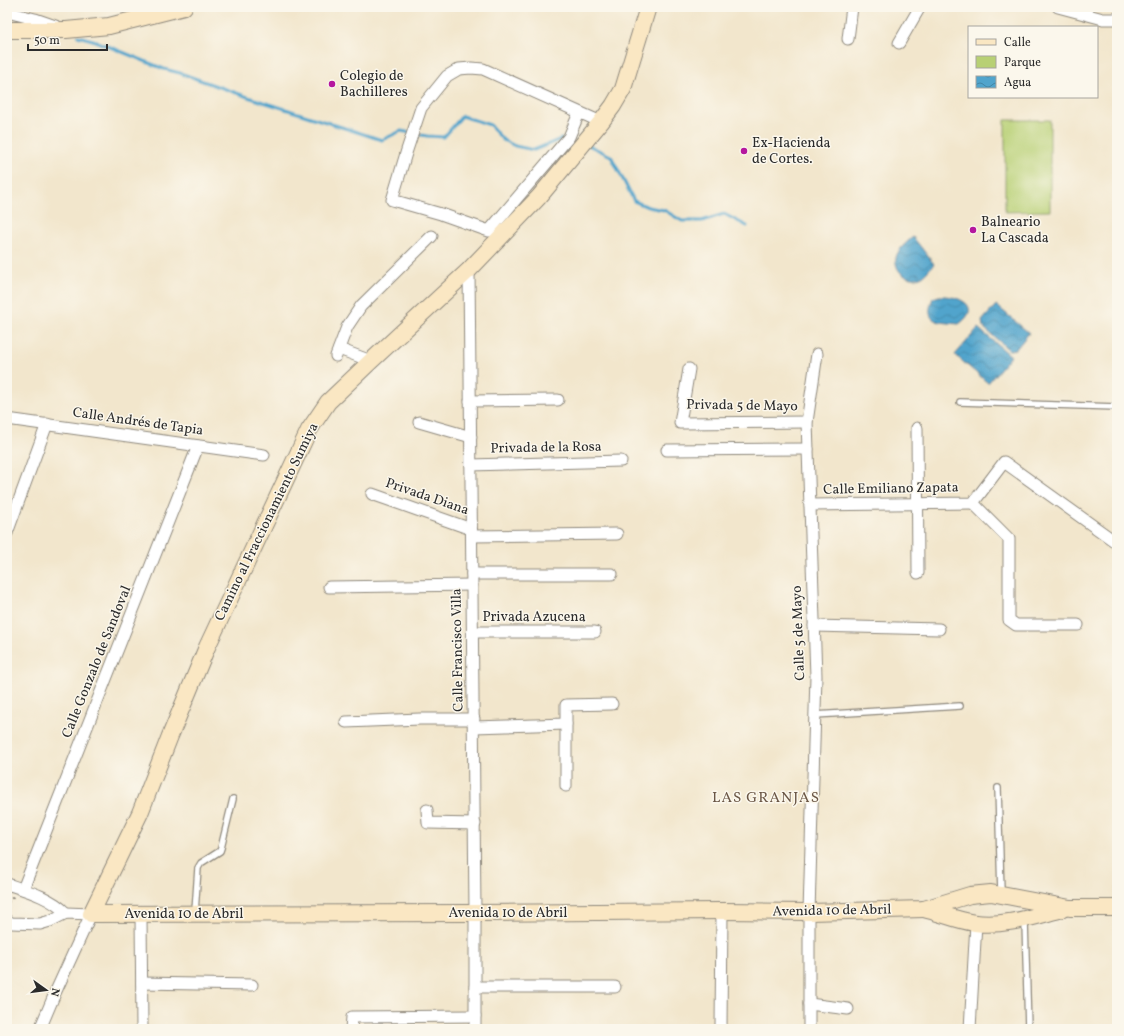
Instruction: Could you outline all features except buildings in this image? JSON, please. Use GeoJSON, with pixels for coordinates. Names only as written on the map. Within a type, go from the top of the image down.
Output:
{"type":"FeatureCollection","features":[{"type":"Feature","properties":{"kind":"street"},"geometry":{"type":"LineString","coordinates":[[7,30],[66,30],[109,26],[184,7]]}},
{"type":"Feature","properties":{"kind":"street","name":"Camino al Fraccionamiento Sumiya"},"geometry":{"type":"LineString","coordinates":[[40,1029],[91,914],[140,813],[207,647],[309,430],[328,402],[469,270],[539,197],[601,122],[623,89],[648,7]]}},
{"type":"Feature","properties":{"kind":"street"},"geometry":{"type":"LineString","coordinates":[[848,39],[852,7]]}},
{"type":"Feature","properties":{"kind":"street"},"geometry":{"type":"LineString","coordinates":[[899,43],[920,7]]}},
{"type":"Feature","properties":{"kind":"street"},"geometry":{"type":"LineString","coordinates":[[1058,7],[1103,19],[1117,19]]}},
{"type":"Feature","properties":{"kind":"street"},"geometry":{"type":"LineString","coordinates":[[7,12],[35,19],[66,30]]}},
{"type":"Feature","properties":{"kind":"street"},"geometry":{"type":"LineString","coordinates":[[579,113],[569,137],[490,231],[441,214],[392,200],[406,150],[421,108],[447,76],[459,69],[483,69],[601,122]]}},
{"type":"Feature","properties":{"kind":"street"},"geometry":{"type":"LineString","coordinates":[[371,361],[337,353],[347,327],[361,306],[432,236]]}},
{"type":"Feature","properties":{"kind":"street","name":"Calle Francisco Villa"},"geometry":{"type":"LineString","coordinates":[[469,270],[475,824],[475,1029]]}},
{"type":"Feature","properties":{"kind":"street","name":"Calle 5 de Mayo"},"geometry":{"type":"LineString","coordinates":[[809,912],[816,676],[807,422],[817,354]]}},
{"type":"Feature","properties":{"kind":"street","name":"Privada 5 de Mayo"},"geometry":{"type":"LineString","coordinates":[[689,369],[680,423],[807,422]]}},
{"type":"Feature","properties":{"kind":"street"},"geometry":{"type":"LineString","coordinates":[[470,401],[558,400]]}},
{"type":"Feature","properties":{"kind":"street","name":"Calle Andrés de Tapia"},"geometry":{"type":"LineString","coordinates":[[7,419],[264,455]]}},
{"type":"Feature","properties":{"kind":"street"},"geometry":{"type":"LineString","coordinates":[[419,422],[470,437]]}},
{"type":"Feature","properties":{"kind":"street"},"geometry":{"type":"LineString","coordinates":[[7,533],[47,424]]}},
{"type":"Feature","properties":{"kind":"street"},"geometry":{"type":"LineString","coordinates":[[917,428],[918,573]]}},
{"type":"Feature","properties":{"kind":"street","name":"Calle Gonzalo de Sandoval"},"geometry":{"type":"LineString","coordinates":[[23,889],[198,446]]}},
{"type":"Feature","properties":{"kind":"street"},"geometry":{"type":"LineString","coordinates":[[667,450],[808,449]]}},
{"type":"Feature","properties":{"kind":"street","name":"Privada de la Rosa"},"geometry":{"type":"LineString","coordinates":[[471,465],[621,461]]}},
{"type":"Feature","properties":{"kind":"street","name":"Calle Emiliano Zapata"},"geometry":{"type":"LineString","coordinates":[[810,505],[973,503],[1004,462],[1117,543]]}},
{"type":"Feature","properties":{"kind":"street","name":"Privada Diana"},"geometry":{"type":"LineString","coordinates":[[372,494],[472,532],[617,534]]}},
{"type":"Feature","properties":{"kind":"street"},"geometry":{"type":"LineString","coordinates":[[973,503],[1009,539],[1009,620],[1016,625],[1078,625]]}},
{"type":"Feature","properties":{"kind":"street"},"geometry":{"type":"LineString","coordinates":[[329,587],[472,579],[612,574]]}},
{"type":"Feature","properties":{"kind":"street"},"geometry":{"type":"LineString","coordinates":[[814,626],[939,629]]}},
{"type":"Feature","properties":{"kind":"street","name":"Privada Azucena"},"geometry":{"type":"LineString","coordinates":[[473,632],[595,632]]}},
{"type":"Feature","properties":{"kind":"street"},"geometry":{"type":"LineString","coordinates":[[566,786],[566,705],[612,704]]}},
{"type":"Feature","properties":{"kind":"street"},"geometry":{"type":"LineString","coordinates":[[346,722],[420,719],[474,723],[566,724]]}},
{"type":"Feature","properties":{"kind":"street"},"geometry":{"type":"LineString","coordinates":[[427,810],[428,823],[475,824]]}},
{"type":"Feature","properties":{"kind":"street"},"geometry":{"type":"LineString","coordinates":[[7,884],[46,898],[66,913]]}},
{"type":"Feature","properties":{"kind":"street","name":"Avenida 10 de Abril"},"geometry":{"type":"LineString","coordinates":[[91,914],[722,911],[809,912],[924,909],[970,895],[991,893],[1070,908],[1117,908]]}},
{"type":"Feature","properties":{"kind":"street"},"geometry":{"type":"LineString","coordinates":[[970,895],[967,909],[968,916],[973,922],[970,1029]]}},
{"type":"Feature","properties":{"kind":"street"},"geometry":{"type":"LineString","coordinates":[[1005,896],[1014,909],[1019,920]]}},
{"type":"Feature","properties":{"kind":"street","name":"Avenida 10 de Abril"},"geometry":{"type":"LineString","coordinates":[[924,909],[973,922],[992,924],[1019,920],[1070,908]]}},
{"type":"Feature","properties":{"kind":"street"},"geometry":{"type":"LineString","coordinates":[[722,911],[722,1029]]}},
{"type":"Feature","properties":{"kind":"street"},"geometry":{"type":"LineString","coordinates":[[809,912],[809,1029]]}},
{"type":"Feature","properties":{"kind":"street"},"geometry":{"type":"LineString","coordinates":[[7,921],[12,923],[40,924],[66,913],[91,914]]}},
{"type":"Feature","properties":{"kind":"street"},"geometry":{"type":"LineString","coordinates":[[141,914],[142,1029]]}},
{"type":"Feature","properties":{"kind":"street"},"geometry":{"type":"LineString","coordinates":[[142,983],[252,985]]}},
{"type":"Feature","properties":{"kind":"street"},"geometry":{"type":"LineString","coordinates":[[475,988],[615,987]]}},
{"type":"Feature","properties":{"kind":"street"},"geometry":{"type":"LineString","coordinates":[[809,1004],[848,1010]]}},
{"type":"Feature","properties":{"kind":"street"},"geometry":{"type":"LineString","coordinates":[[351,1029],[352,1017],[475,1016]]}},
{"type":"Feature","properties":{"kind":"lane"},"geometry":{"type":"LineString","coordinates":[[960,402],[1117,407]]}},
{"type":"Feature","properties":{"kind":"lane"},"geometry":{"type":"LineString","coordinates":[[815,715],[960,706]]}},
{"type":"Feature","properties":{"kind":"lane"},"geometry":{"type":"LineString","coordinates":[[998,788],[1005,896]]}},
{"type":"Feature","properties":{"kind":"lane"},"geometry":{"type":"LineString","coordinates":[[195,914],[198,868],[201,863],[220,851],[222,848],[233,799]]}},
{"type":"Feature","properties":{"kind":"lane"},"geometry":{"type":"LineString","coordinates":[[1019,920],[1028,1029]]}},
{"type":"Feature","properties":{"kind":"green space"},"geometry":{"type":"Polygon","coordinates":[[[1005,120],[1050,120],[1050,211],[1005,212],[1005,120]]]}},
{"type":"Feature","properties":{"kind":"water"},"geometry":{"type":"Polygon","coordinates":[[[913,237],[934,264],[924,275],[914,278],[900,272],[896,262],[896,256],[900,249],[913,237]]]}},
{"type":"Feature","properties":{"kind":"water"},"geometry":{"type":"Polygon","coordinates":[[[939,296],[954,297],[966,303],[969,307],[969,312],[966,318],[959,324],[940,322],[931,317],[930,306],[933,298],[939,296]]]}},
{"type":"Feature","properties":{"kind":"water"},"geometry":{"type":"Polygon","coordinates":[[[996,305],[1029,333],[1016,349],[1009,350],[983,327],[982,321],[996,305]]]}},
{"type":"Feature","properties":{"kind":"water"},"geometry":{"type":"Polygon","coordinates":[[[978,328],[1011,356],[988,383],[955,355],[978,328]]]}},
{"type":"Feature","properties":{"kind":"waterway"},"geometry":{"type":"LineString","coordinates":[[78,36],[93,40],[164,69],[382,140],[401,131],[427,136],[444,137],[462,116],[490,125],[503,140],[515,146],[534,150],[561,139],[563,140]]}},
{"type":"Feature","properties":{"kind":"waterway"},"geometry":{"type":"LineString","coordinates":[[588,145],[611,156],[634,201],[648,207],[664,210],[682,221],[702,221],[724,214],[747,226]]}},
{"type":"Feature","properties":{"kind":"place","name":"Colegio de Bachilleres"},"geometry":{"type":"Point","coordinates":[332,84]}},
{"type":"Feature","properties":{"kind":"place","name":"Ex-Hacienda de Cortes."},"geometry":{"type":"Point","coordinates":[744,151]}},
{"type":"Feature","properties":{"kind":"place","name":"Balneario La Cascada"},"geometry":{"type":"Point","coordinates":[973,230]}},
{"type":"Feature","properties":{"kind":"district","name":"LAS GRANJAS"},"geometry":{"type":"Point","coordinates":[766,798]}}]}
